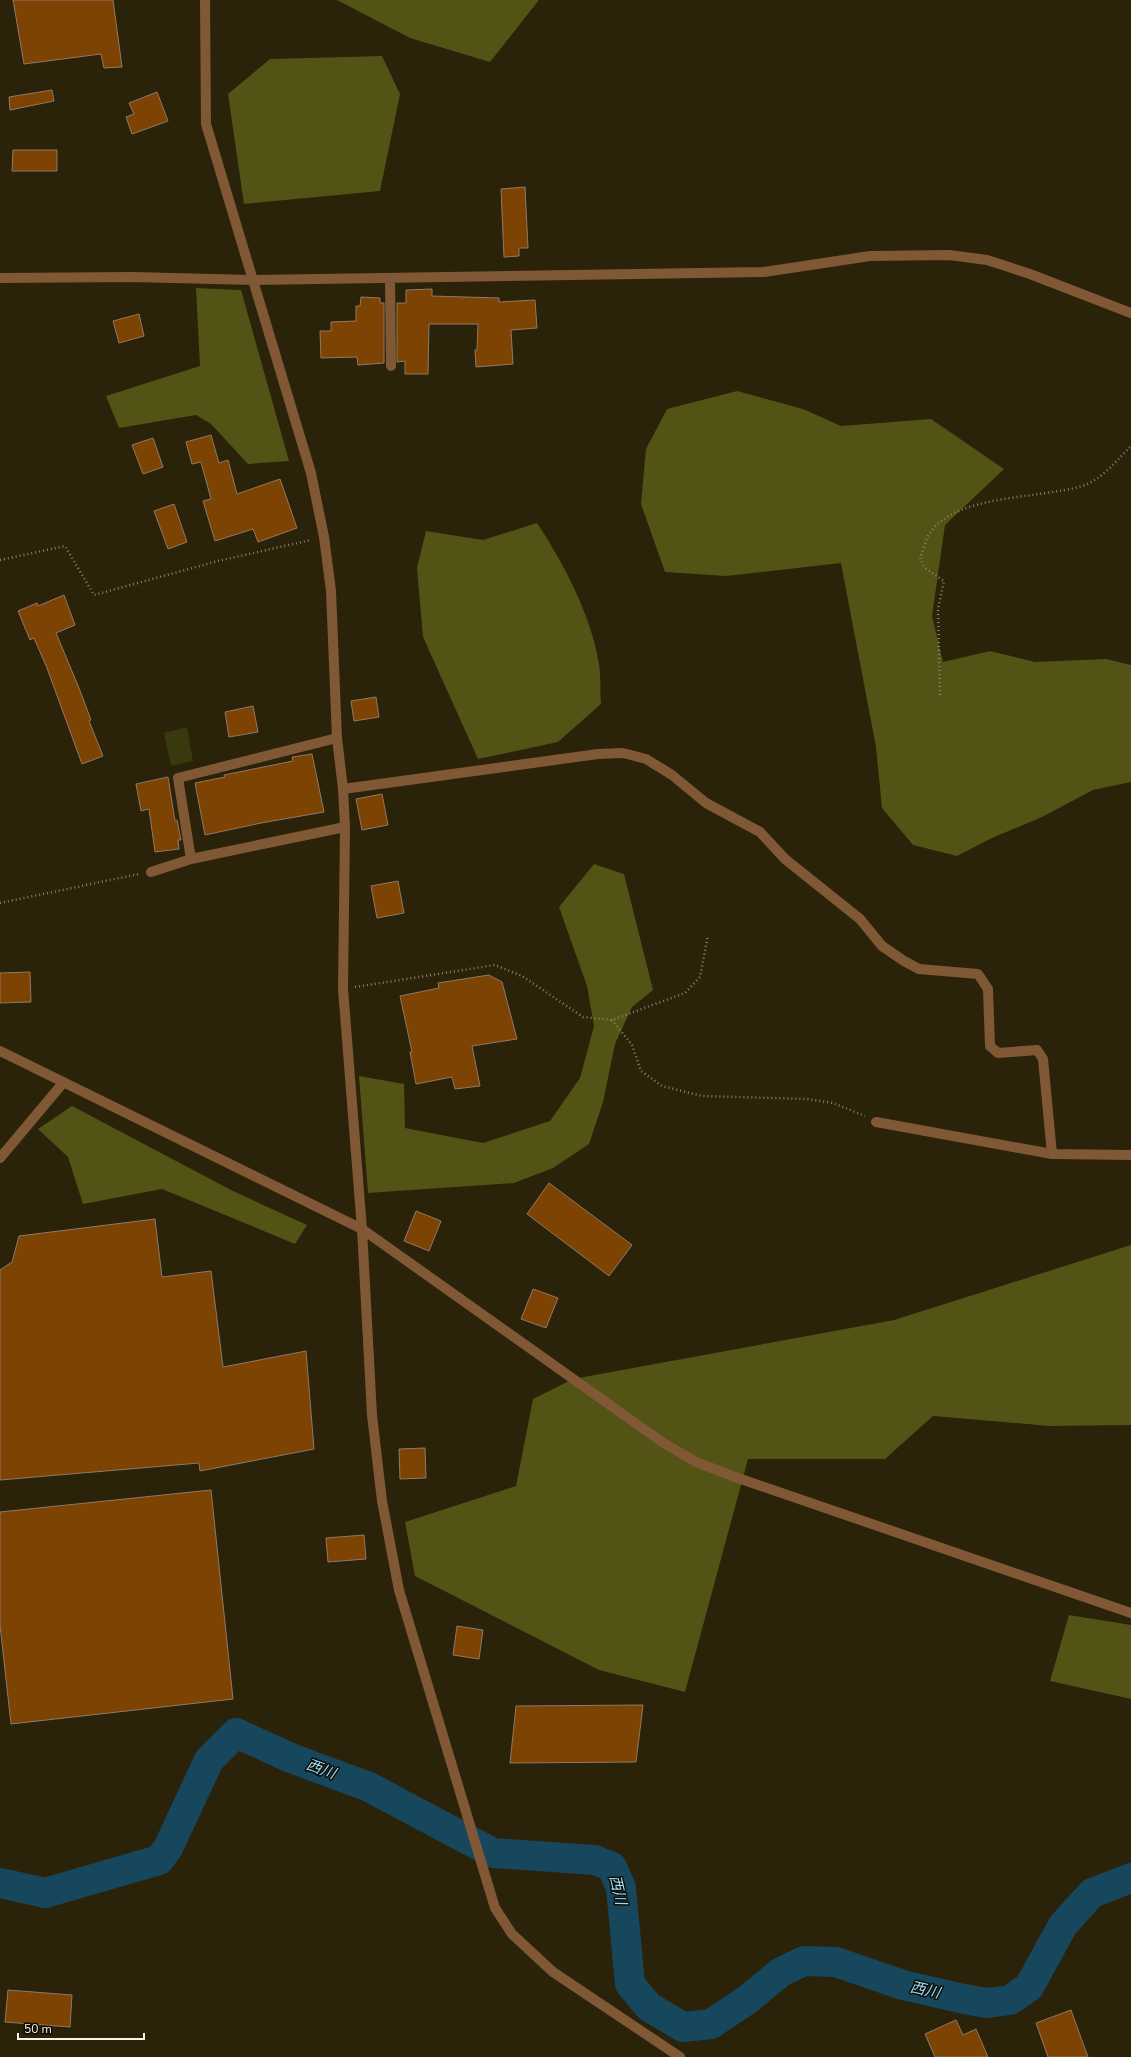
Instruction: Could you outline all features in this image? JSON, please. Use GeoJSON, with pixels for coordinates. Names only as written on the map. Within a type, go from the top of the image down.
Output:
{"type":"FeatureCollection","features":[{"type":"Feature","properties":{"kind":"street"},"geometry":{"type":"LineString","coordinates":[[205,0],[206,124],[311,473],[324,537],[331,591],[336,738],[343,789],[345,827],[343,988],[362,1229],[372,1415],[382,1501],[398,1590],[495,1908],[512,1934],[553,1972],[680,2057]]}},
{"type":"Feature","properties":{"kind":"street"},"geometry":{"type":"LineString","coordinates":[[0,278],[133,277],[253,280],[764,272],[870,256],[949,255],[987,260],[1030,274],[1131,313]]}},
{"type":"Feature","properties":{"kind":"street"},"geometry":{"type":"LineString","coordinates":[[390,278],[391,366]]}},
{"type":"Feature","properties":{"kind":"street"},"geometry":{"type":"LineString","coordinates":[[192,859],[178,778],[336,738]]}},
{"type":"Feature","properties":{"kind":"street"},"geometry":{"type":"LineString","coordinates":[[343,789],[598,754],[623,753],[646,759],[672,775],[706,803],[760,832],[785,859],[860,919],[882,946],[904,961],[919,969],[978,974],[988,989],[990,1046],[998,1053],[1037,1050],[1043,1059],[1052,1154]]}},
{"type":"Feature","properties":{"kind":"street"},"geometry":{"type":"LineString","coordinates":[[151,872],[192,859],[345,827]]}},
{"type":"Feature","properties":{"kind":"street"},"geometry":{"type":"LineString","coordinates":[[0,1051],[362,1229],[662,1442],[696,1462],[735,1477],[1131,1613]]}},
{"type":"Feature","properties":{"kind":"street"},"geometry":{"type":"LineString","coordinates":[[0,1158],[64,1083]]}},
{"type":"Feature","properties":{"kind":"street"},"geometry":{"type":"LineString","coordinates":[[876,1122],[1052,1154],[1131,1155]]}},
{"type":"Feature","properties":{"kind":"path"},"geometry":{"type":"LineString","coordinates":[[940,695],[938,609],[944,581],[925,568],[920,559],[930,534],[942,520],[969,506],[1083,486],[1107,470],[1131,446]]}},
{"type":"Feature","properties":{"kind":"path"},"geometry":{"type":"LineString","coordinates":[[0,560],[65,546],[94,595],[218,561],[324,537]]}},
{"type":"Feature","properties":{"kind":"path"},"geometry":{"type":"LineString","coordinates":[[0,903],[151,872]]}},
{"type":"Feature","properties":{"kind":"path"},"geometry":{"type":"LineString","coordinates":[[343,988],[496,965],[522,976],[584,1017],[612,1020],[685,993],[700,977],[708,935]]}},
{"type":"Feature","properties":{"kind":"path"},"geometry":{"type":"LineString","coordinates":[[612,1020],[632,1045],[641,1071],[662,1086],[702,1096],[807,1099],[833,1103],[876,1122]]}},
{"type":"Feature","properties":{"kind":"shaded area"},"geometry":{"type":"Polygon","coordinates":[[[337,0],[539,0],[490,62],[410,38],[337,0]]]}},
{"type":"Feature","properties":{"kind":"shaded area"},"geometry":{"type":"Polygon","coordinates":[[[382,56],[400,94],[380,191],[244,204],[228,94],[270,59],[382,56]]]}},
{"type":"Feature","properties":{"kind":"shaded area"},"geometry":{"type":"Polygon","coordinates":[[[196,288],[241,290],[289,461],[248,464],[211,424],[196,415],[119,428],[106,396],[200,366],[196,288]]]}},
{"type":"Feature","properties":{"kind":"shaded area"},"geometry":{"type":"Polygon","coordinates":[[[737,391],[803,409],[841,426],[931,419],[1004,469],[945,525],[932,616],[943,662],[990,651],[1035,662],[1106,659],[1131,665],[1131,782],[1093,790],[1042,817],[992,838],[957,856],[913,845],[882,808],[876,747],[841,563],[726,576],[665,572],[641,504],[646,449],[667,409],[737,391]]]}},
{"type":"Feature","properties":{"kind":"shaded area"},"geometry":{"type":"Polygon","coordinates":[[[537,523],[566,572],[590,628],[599,664],[601,704],[558,742],[478,759],[423,637],[417,568],[426,531],[483,540],[537,523]]]}},
{"type":"Feature","properties":{"kind":"shaded area"},"geometry":{"type":"Polygon","coordinates":[[[187,727],[193,761],[171,766],[164,733],[187,727]]]}},
{"type":"Feature","properties":{"kind":"shaded area"},"geometry":{"type":"Polygon","coordinates":[[[594,864],[624,874],[653,990],[632,1007],[615,1044],[603,1102],[589,1144],[553,1168],[514,1183],[368,1193],[359,1076],[404,1084],[405,1128],[483,1143],[550,1121],[580,1078],[594,1026],[587,986],[559,907],[594,864]]]}},
{"type":"Feature","properties":{"kind":"shaded area"},"geometry":{"type":"Polygon","coordinates":[[[72,1106],[233,1191],[307,1225],[295,1244],[162,1189],[83,1204],[68,1157],[38,1129],[72,1106]]]}},
{"type":"Feature","properties":{"kind":"shaded area"},"geometry":{"type":"Polygon","coordinates":[[[1131,1245],[1131,1425],[1050,1426],[933,1416],[885,1459],[748,1459],[685,1692],[599,1670],[415,1576],[405,1522],[516,1486],[533,1399],[573,1379],[894,1320],[1131,1245]]]}},
{"type":"Feature","properties":{"kind":"shaded area"},"geometry":{"type":"Polygon","coordinates":[[[1069,1615],[1131,1625],[1131,1699],[1050,1681],[1069,1615]]]}},
{"type":"Feature","properties":{"kind":"building"},"geometry":{"type":"Polygon","coordinates":[[[13,0],[113,0],[122,67],[104,68],[101,54],[24,64],[13,0]]]}},
{"type":"Feature","properties":{"kind":"building"},"geometry":{"type":"Polygon","coordinates":[[[52,90],[54,101],[10,110],[9,97],[52,90]]]}},
{"type":"Feature","properties":{"kind":"building"},"geometry":{"type":"Polygon","coordinates":[[[157,92],[168,121],[132,134],[126,117],[134,114],[129,103],[157,92]]]}},
{"type":"Feature","properties":{"kind":"building"},"geometry":{"type":"Polygon","coordinates":[[[13,150],[57,150],[57,171],[12,171],[13,150]]]}},
{"type":"Feature","properties":{"kind":"building"},"geometry":{"type":"Polygon","coordinates":[[[525,187],[528,248],[519,248],[519,256],[504,257],[501,189],[525,187]]]}},
{"type":"Feature","properties":{"kind":"building"},"geometry":{"type":"Polygon","coordinates":[[[432,289],[432,296],[499,298],[499,302],[535,300],[537,328],[511,330],[513,364],[476,367],[475,350],[477,350],[478,324],[429,324],[428,374],[405,374],[405,361],[397,362],[397,303],[406,303],[406,290],[432,289]]]}},
{"type":"Feature","properties":{"kind":"building"},"geometry":{"type":"Polygon","coordinates":[[[361,297],[380,298],[380,303],[384,303],[384,363],[358,365],[357,357],[321,358],[320,331],[331,331],[331,322],[356,321],[356,306],[360,306],[361,297]]]}},
{"type":"Feature","properties":{"kind":"building"},"geometry":{"type":"Polygon","coordinates":[[[139,314],[144,336],[119,343],[113,321],[139,314]]]}},
{"type":"Feature","properties":{"kind":"building"},"geometry":{"type":"Polygon","coordinates":[[[211,435],[219,463],[228,460],[237,494],[280,479],[297,528],[258,542],[253,529],[215,541],[203,501],[211,499],[201,462],[192,464],[186,442],[211,435]]]}},
{"type":"Feature","properties":{"kind":"building"},"geometry":{"type":"Polygon","coordinates":[[[153,438],[163,467],[143,474],[132,445],[153,438]]]}},
{"type":"Feature","properties":{"kind":"building"},"geometry":{"type":"Polygon","coordinates":[[[174,504],[187,542],[168,549],[154,511],[174,504]]]}},
{"type":"Feature","properties":{"kind":"building"},"geometry":{"type":"Polygon","coordinates":[[[64,595],[75,625],[56,633],[79,688],[91,720],[89,721],[103,756],[82,764],[47,668],[34,638],[30,640],[18,611],[37,603],[38,606],[64,595]]]}},
{"type":"Feature","properties":{"kind":"building"},"geometry":{"type":"Polygon","coordinates":[[[376,697],[379,717],[354,721],[351,701],[376,697]]]}},
{"type":"Feature","properties":{"kind":"building"},"geometry":{"type":"Polygon","coordinates":[[[253,706],[258,732],[229,737],[225,712],[253,706]]]}},
{"type":"Feature","properties":{"kind":"building"},"geometry":{"type":"Polygon","coordinates":[[[312,754],[324,812],[205,835],[195,783],[225,777],[224,775],[293,761],[292,757],[312,754]]]}},
{"type":"Feature","properties":{"kind":"building"},"geometry":{"type":"Polygon","coordinates":[[[168,777],[175,821],[177,820],[181,840],[178,840],[179,849],[155,852],[149,809],[141,811],[136,784],[168,777]]]}},
{"type":"Feature","properties":{"kind":"building"},"geometry":{"type":"Polygon","coordinates":[[[382,794],[388,825],[362,830],[356,799],[382,794]]]}},
{"type":"Feature","properties":{"kind":"building"},"geometry":{"type":"Polygon","coordinates":[[[398,881],[404,913],[377,918],[371,886],[398,881]]]}},
{"type":"Feature","properties":{"kind":"building"},"geometry":{"type":"Polygon","coordinates":[[[30,972],[31,1002],[0,1003],[0,973],[30,972]]]}},
{"type":"Feature","properties":{"kind":"building"},"geometry":{"type":"Polygon","coordinates":[[[489,975],[502,982],[517,1039],[472,1046],[480,1086],[455,1089],[452,1077],[416,1084],[410,1052],[412,1052],[400,996],[439,988],[438,983],[489,975]]]}},
{"type":"Feature","properties":{"kind":"building"},"geometry":{"type":"Polygon","coordinates":[[[549,1183],[632,1245],[609,1276],[527,1214],[549,1183]]]}},
{"type":"Feature","properties":{"kind":"building"},"geometry":{"type":"Polygon","coordinates":[[[416,1211],[441,1221],[429,1251],[404,1241],[416,1211]]]}},
{"type":"Feature","properties":{"kind":"building"},"geometry":{"type":"Polygon","coordinates":[[[155,1219],[162,1277],[211,1271],[223,1367],[306,1351],[314,1449],[200,1471],[199,1463],[0,1480],[0,1270],[12,1262],[19,1236],[155,1219]]]}},
{"type":"Feature","properties":{"kind":"building"},"geometry":{"type":"Polygon","coordinates":[[[533,1289],[558,1298],[546,1328],[521,1319],[533,1289]]]}},
{"type":"Feature","properties":{"kind":"building"},"geometry":{"type":"Polygon","coordinates":[[[425,1448],[426,1478],[400,1479],[399,1449],[425,1448]]]}},
{"type":"Feature","properties":{"kind":"building"},"geometry":{"type":"Polygon","coordinates":[[[211,1490],[233,1699],[11,1724],[0,1625],[0,1512],[211,1490]]]}},
{"type":"Feature","properties":{"kind":"building"},"geometry":{"type":"Polygon","coordinates":[[[364,1535],[366,1559],[328,1562],[326,1538],[364,1535]]]}},
{"type":"Feature","properties":{"kind":"building"},"geometry":{"type":"Polygon","coordinates":[[[457,1626],[483,1630],[479,1659],[453,1655],[457,1626]]]}},
{"type":"Feature","properties":{"kind":"building"},"geometry":{"type":"Polygon","coordinates":[[[643,1705],[636,1762],[510,1763],[516,1706],[643,1705]]]}},
{"type":"Feature","properties":{"kind":"building"},"geometry":{"type":"Polygon","coordinates":[[[8,1990],[72,1995],[70,2027],[5,2022],[8,1990]]]}},
{"type":"Feature","properties":{"kind":"building"},"geometry":{"type":"Polygon","coordinates":[[[1071,2010],[1088,2057],[1048,2057],[1036,2023],[1071,2010]]]}},
{"type":"Feature","properties":{"kind":"building"},"geometry":{"type":"Polygon","coordinates":[[[956,2020],[963,2035],[976,2029],[988,2057],[935,2057],[925,2034],[956,2020]]]}},
{"type":"Feature","properties":{"kind":"waterway","name":"西川"},"geometry":{"type":"LineString","coordinates":[[0,1883],[45,1893],[159,1860],[168,1848],[209,1760],[236,1733],[291,1758],[369,1787],[493,1853],[595,1860],[612,1867],[621,1888],[630,1984],[649,2007],[683,2027],[711,2024],[747,2000],[781,1972],[804,1961],[836,1962],[903,1985],[964,1999],[987,2003],[1010,2000],[1029,1987],[1063,1925],[1092,1893],[1131,1878]]}}]}
